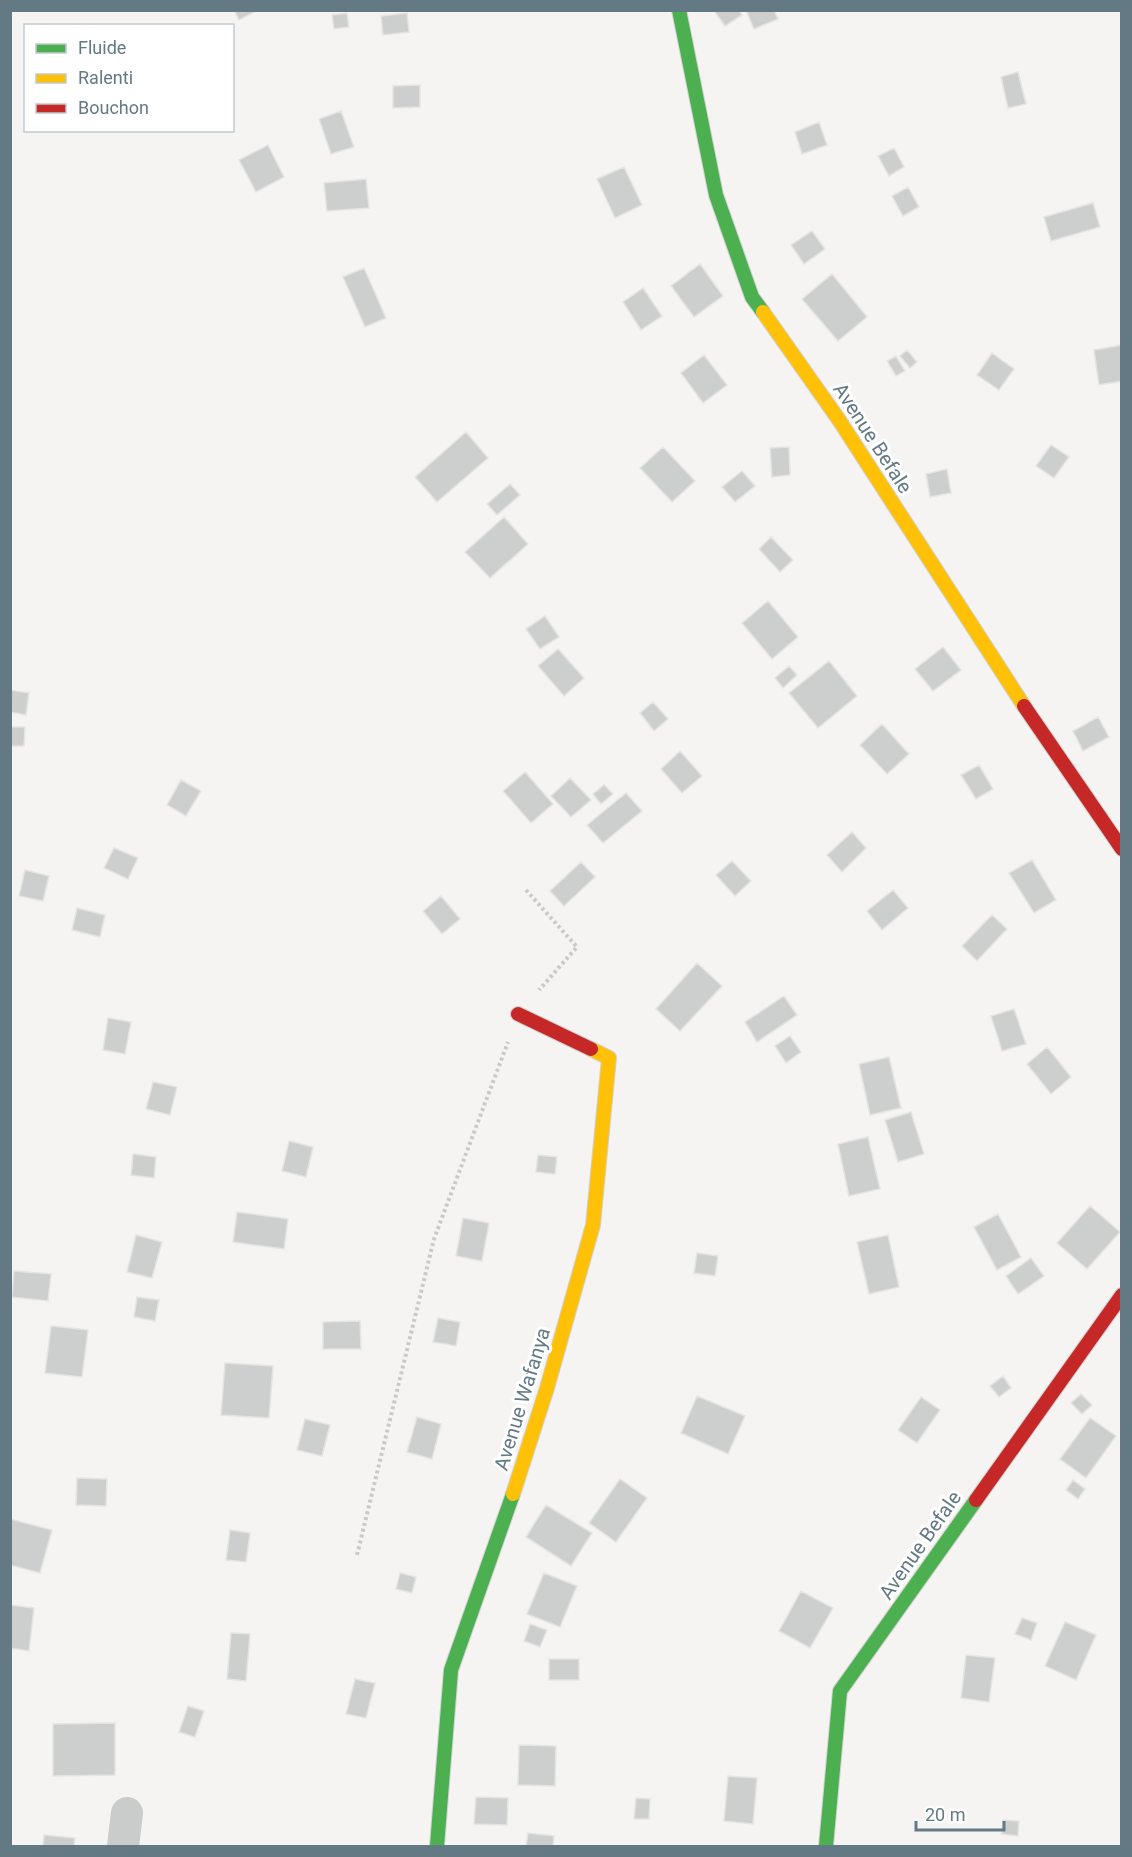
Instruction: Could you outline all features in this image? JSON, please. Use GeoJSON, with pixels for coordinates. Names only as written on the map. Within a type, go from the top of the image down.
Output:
{"type":"FeatureCollection","features":[{"type":"Feature","properties":{"kind":"street","name":"Avenue Befale"},"geometry":{"type":"LineString","coordinates":[[679,10],[716,195],[752,297],[839,420],[1014,693],[1122,849]]}},
{"type":"Feature","properties":{"kind":"street","name":"Avenue Wafanya"},"geometry":{"type":"LineString","coordinates":[[437,1846],[451,1670],[502,1528],[548,1388],[593,1225],[607,1082],[609,1058],[518,1014]]}},
{"type":"Feature","properties":{"kind":"street","name":"Avenue Befale"},"geometry":{"type":"LineString","coordinates":[[826,1846],[840,1691],[1122,1295]]}},
{"type":"Feature","properties":{"kind":"street"},"geometry":{"type":"LineString","coordinates":[[123,1846],[127,1813]]}},
{"type":"Feature","properties":{"kind":"path"},"geometry":{"type":"LineString","coordinates":[[357,1555],[434,1239],[518,1014],[577,947],[526,890]]}},
{"type":"Feature","properties":{"kind":"building"},"geometry":{"type":"Polygon","coordinates":[[[234,10],[258,10],[239,20],[234,10]]]}},
{"type":"Feature","properties":{"kind":"building"},"geometry":{"type":"Polygon","coordinates":[[[717,10],[739,10],[742,15],[725,26],[715,12],[717,10]]]}},
{"type":"Feature","properties":{"kind":"building"},"geometry":{"type":"Polygon","coordinates":[[[746,10],[774,10],[778,19],[754,29],[746,10]]]}},
{"type":"Feature","properties":{"kind":"building"},"geometry":{"type":"Polygon","coordinates":[[[347,13],[349,27],[334,29],[332,15],[347,13]]]}},
{"type":"Feature","properties":{"kind":"building"},"geometry":{"type":"Polygon","coordinates":[[[407,13],[409,32],[383,35],[381,16],[407,13]]]}},
{"type":"Feature","properties":{"kind":"building"},"geometry":{"type":"Polygon","coordinates":[[[1018,72],[1026,104],[1008,108],[1001,77],[1018,72]]]}},
{"type":"Feature","properties":{"kind":"building"},"geometry":{"type":"Polygon","coordinates":[[[420,85],[420,107],[393,108],[393,86],[420,85]]]}},
{"type":"Feature","properties":{"kind":"building"},"geometry":{"type":"Polygon","coordinates":[[[341,111],[354,147],[331,154],[319,119],[341,111]]]}},
{"type":"Feature","properties":{"kind":"building"},"geometry":{"type":"Polygon","coordinates":[[[819,122],[827,145],[802,154],[795,132],[819,122]]]}},
{"type":"Feature","properties":{"kind":"building"},"geometry":{"type":"Polygon","coordinates":[[[268,145],[284,177],[256,192],[239,160],[268,145]]]}},
{"type":"Feature","properties":{"kind":"building"},"geometry":{"type":"Polygon","coordinates":[[[894,148],[904,167],[889,176],[878,156],[894,148]]]}},
{"type":"Feature","properties":{"kind":"building"},"geometry":{"type":"Polygon","coordinates":[[[624,167],[642,205],[615,218],[597,179],[624,167]]]}},
{"type":"Feature","properties":{"kind":"building"},"geometry":{"type":"Polygon","coordinates":[[[366,179],[369,208],[327,211],[324,183],[366,179]]]}},
{"type":"Feature","properties":{"kind":"building"},"geometry":{"type":"Polygon","coordinates":[[[908,187],[919,207],[903,216],[892,196],[908,187]]]}},
{"type":"Feature","properties":{"kind":"building"},"geometry":{"type":"Polygon","coordinates":[[[1093,203],[1100,227],[1051,241],[1044,217],[1093,203]]]}},
{"type":"Feature","properties":{"kind":"building"},"geometry":{"type":"Polygon","coordinates":[[[812,231],[825,249],[804,264],[791,245],[812,231]]]}},
{"type":"Feature","properties":{"kind":"building"},"geometry":{"type":"Polygon","coordinates":[[[700,264],[723,296],[694,317],[671,286],[700,264]]]}},
{"type":"Feature","properties":{"kind":"building"},"geometry":{"type":"Polygon","coordinates":[[[364,268],[386,318],[365,327],[343,277],[364,268]]]}},
{"type":"Feature","properties":{"kind":"building"},"geometry":{"type":"Polygon","coordinates":[[[832,274],[867,317],[838,341],[802,299],[832,274]]]}},
{"type":"Feature","properties":{"kind":"building"},"geometry":{"type":"Polygon","coordinates":[[[643,288],[662,316],[641,330],[623,302],[643,288]]]}},
{"type":"Feature","properties":{"kind":"building"},"geometry":{"type":"Polygon","coordinates":[[[1122,345],[1122,381],[1099,385],[1094,350],[1122,345]]]}},
{"type":"Feature","properties":{"kind":"building"},"geometry":{"type":"Polygon","coordinates":[[[907,350],[917,362],[910,368],[900,356],[907,350]]]}},
{"type":"Feature","properties":{"kind":"building"},"geometry":{"type":"Polygon","coordinates":[[[992,353],[1014,369],[999,390],[977,375],[992,353]]]}},
{"type":"Feature","properties":{"kind":"building"},"geometry":{"type":"Polygon","coordinates":[[[704,355],[727,385],[703,403],[681,373],[704,355]]]}},
{"type":"Feature","properties":{"kind":"building"},"geometry":{"type":"Polygon","coordinates":[[[896,356],[905,371],[896,376],[887,361],[896,356]]]}},
{"type":"Feature","properties":{"kind":"building"},"geometry":{"type":"Polygon","coordinates":[[[466,432],[488,458],[437,502],[415,477],[466,432]]]}},
{"type":"Feature","properties":{"kind":"building"},"geometry":{"type":"Polygon","coordinates":[[[1051,445],[1069,457],[1054,478],[1036,466],[1051,445]]]}},
{"type":"Feature","properties":{"kind":"building"},"geometry":{"type":"Polygon","coordinates":[[[663,447],[695,481],[672,502],[640,468],[663,447]]]}},
{"type":"Feature","properties":{"kind":"building"},"geometry":{"type":"Polygon","coordinates":[[[789,447],[790,475],[772,477],[770,448],[789,447]]]}},
{"type":"Feature","properties":{"kind":"building"},"geometry":{"type":"Polygon","coordinates":[[[947,469],[951,493],[930,497],[926,474],[947,469]]]}},
{"type":"Feature","properties":{"kind":"building"},"geometry":{"type":"Polygon","coordinates":[[[742,471],[755,486],[735,502],[722,487],[742,471]]]}},
{"type":"Feature","properties":{"kind":"building"},"geometry":{"type":"Polygon","coordinates":[[[510,484],[520,495],[497,515],[487,504],[510,484]]]}},
{"type":"Feature","properties":{"kind":"building"},"geometry":{"type":"Polygon","coordinates":[[[504,517],[528,544],[490,578],[465,552],[504,517]]]}},
{"type":"Feature","properties":{"kind":"building"},"geometry":{"type":"Polygon","coordinates":[[[771,537],[793,560],[780,572],[759,549],[771,537]]]}},
{"type":"Feature","properties":{"kind":"building"},"geometry":{"type":"Polygon","coordinates":[[[768,601],[798,637],[772,659],[742,623],[768,601]]]}},
{"type":"Feature","properties":{"kind":"building"},"geometry":{"type":"Polygon","coordinates":[[[545,616],[559,637],[540,649],[526,629],[545,616]]]}},
{"type":"Feature","properties":{"kind":"building"},"geometry":{"type":"Polygon","coordinates":[[[943,647],[961,670],[933,691],[915,669],[943,647]]]}},
{"type":"Feature","properties":{"kind":"building"},"geometry":{"type":"Polygon","coordinates":[[[558,649],[584,678],[564,696],[538,666],[558,649]]]}},
{"type":"Feature","properties":{"kind":"building"},"geometry":{"type":"Polygon","coordinates":[[[829,661],[857,696],[818,728],[789,693],[829,661]]]}},
{"type":"Feature","properties":{"kind":"building"},"geometry":{"type":"Polygon","coordinates":[[[789,666],[797,675],[783,688],[775,678],[789,666]]]}},
{"type":"Feature","properties":{"kind":"building"},"geometry":{"type":"Polygon","coordinates":[[[10,690],[29,693],[26,715],[10,712],[10,690]]]}},
{"type":"Feature","properties":{"kind":"building"},"geometry":{"type":"Polygon","coordinates":[[[653,702],[668,719],[654,731],[640,713],[653,702]]]}},
{"type":"Feature","properties":{"kind":"building"},"geometry":{"type":"Polygon","coordinates":[[[1098,717],[1109,737],[1083,751],[1073,731],[1098,717]]]}},
{"type":"Feature","properties":{"kind":"building"},"geometry":{"type":"Polygon","coordinates":[[[882,724],[909,754],[887,774],[860,745],[882,724]]]}},
{"type":"Feature","properties":{"kind":"building"},"geometry":{"type":"Polygon","coordinates":[[[10,727],[25,727],[24,746],[10,746],[10,727]]]}},
{"type":"Feature","properties":{"kind":"building"},"geometry":{"type":"Polygon","coordinates":[[[680,751],[702,776],[682,793],[661,769],[680,751]]]}},
{"type":"Feature","properties":{"kind":"building"},"geometry":{"type":"Polygon","coordinates":[[[979,765],[993,789],[976,799],[961,775],[979,765]]]}},
{"type":"Feature","properties":{"kind":"building"},"geometry":{"type":"Polygon","coordinates":[[[525,772],[553,804],[531,823],[503,791],[525,772]]]}},
{"type":"Feature","properties":{"kind":"building"},"geometry":{"type":"Polygon","coordinates":[[[570,778],[591,800],[571,817],[551,796],[570,778]]]}},
{"type":"Feature","properties":{"kind":"building"},"geometry":{"type":"Polygon","coordinates":[[[181,780],[201,791],[186,816],[167,805],[181,780]]]}},
{"type":"Feature","properties":{"kind":"building"},"geometry":{"type":"Polygon","coordinates":[[[604,785],[613,794],[601,804],[593,794],[604,785]]]}},
{"type":"Feature","properties":{"kind":"building"},"geometry":{"type":"Polygon","coordinates":[[[626,793],[642,811],[603,843],[587,825],[626,793]]]}},
{"type":"Feature","properties":{"kind":"building"},"geometry":{"type":"Polygon","coordinates":[[[852,832],[866,848],[842,872],[827,855],[852,832]]]}},
{"type":"Feature","properties":{"kind":"building"},"geometry":{"type":"Polygon","coordinates":[[[114,848],[138,858],[128,879],[104,868],[114,848]]]}},
{"type":"Feature","properties":{"kind":"building"},"geometry":{"type":"Polygon","coordinates":[[[1032,860],[1056,900],[1034,913],[1009,873],[1032,860]]]}},
{"type":"Feature","properties":{"kind":"building"},"geometry":{"type":"Polygon","coordinates":[[[732,861],[751,881],[735,896],[716,875],[732,861]]]}},
{"type":"Feature","properties":{"kind":"building"},"geometry":{"type":"Polygon","coordinates":[[[581,862],[595,877],[564,906],[550,891],[581,862]]]}},
{"type":"Feature","properties":{"kind":"building"},"geometry":{"type":"Polygon","coordinates":[[[25,870],[49,876],[43,901],[19,896],[25,870]]]}},
{"type":"Feature","properties":{"kind":"building"},"geometry":{"type":"Polygon","coordinates":[[[893,890],[908,908],[882,930],[867,911],[893,890]]]}},
{"type":"Feature","properties":{"kind":"building"},"geometry":{"type":"Polygon","coordinates":[[[441,896],[460,919],[442,934],[423,911],[441,896]]]}},
{"type":"Feature","properties":{"kind":"building"},"geometry":{"type":"Polygon","coordinates":[[[77,908],[105,915],[100,937],[72,930],[77,908]]]}},
{"type":"Feature","properties":{"kind":"building"},"geometry":{"type":"Polygon","coordinates":[[[992,915],[1007,929],[977,961],[962,946],[992,915]]]}},
{"type":"Feature","properties":{"kind":"building"},"geometry":{"type":"Polygon","coordinates":[[[697,963],[722,986],[680,1031],[656,1009],[697,963]]]}},
{"type":"Feature","properties":{"kind":"building"},"geometry":{"type":"Polygon","coordinates":[[[784,996],[797,1015],[757,1042],[745,1022],[784,996]]]}},
{"type":"Feature","properties":{"kind":"building"},"geometry":{"type":"Polygon","coordinates":[[[1014,1009],[1026,1044],[1002,1051],[991,1016],[1014,1009]]]}},
{"type":"Feature","properties":{"kind":"building"},"geometry":{"type":"Polygon","coordinates":[[[108,1018],[131,1022],[125,1054],[103,1050],[108,1018]]]}},
{"type":"Feature","properties":{"kind":"building"},"geometry":{"type":"Polygon","coordinates":[[[790,1036],[801,1052],[786,1063],[775,1046],[790,1036]]]}},
{"type":"Feature","properties":{"kind":"building"},"geometry":{"type":"Polygon","coordinates":[[[1047,1047],[1071,1077],[1051,1094],[1027,1064],[1047,1047]]]}},
{"type":"Feature","properties":{"kind":"building"},"geometry":{"type":"Polygon","coordinates":[[[889,1057],[901,1108],[870,1115],[859,1064],[889,1057]]]}},
{"type":"Feature","properties":{"kind":"building"},"geometry":{"type":"Polygon","coordinates":[[[153,1082],[177,1087],[170,1115],[146,1109],[153,1082]]]}},
{"type":"Feature","properties":{"kind":"building"},"geometry":{"type":"Polygon","coordinates":[[[911,1112],[924,1154],[898,1162],[885,1120],[911,1112]]]}},
{"type":"Feature","properties":{"kind":"building"},"geometry":{"type":"Polygon","coordinates":[[[868,1137],[880,1189],[849,1196],[838,1144],[868,1137]]]}},
{"type":"Feature","properties":{"kind":"building"},"geometry":{"type":"Polygon","coordinates":[[[289,1141],[313,1147],[306,1177],[282,1171],[289,1141]]]}},
{"type":"Feature","properties":{"kind":"building"},"geometry":{"type":"Polygon","coordinates":[[[133,1154],[156,1157],[154,1178],[131,1175],[133,1154]]]}},
{"type":"Feature","properties":{"kind":"building"},"geometry":{"type":"Polygon","coordinates":[[[538,1155],[557,1157],[555,1174],[536,1172],[538,1155]]]}},
{"type":"Feature","properties":{"kind":"building"},"geometry":{"type":"Polygon","coordinates":[[[1090,1206],[1120,1232],[1087,1269],[1057,1243],[1090,1206]]]}},
{"type":"Feature","properties":{"kind":"building"},"geometry":{"type":"Polygon","coordinates":[[[237,1212],[288,1219],[284,1249],[233,1242],[237,1212]]]}},
{"type":"Feature","properties":{"kind":"building"},"geometry":{"type":"Polygon","coordinates":[[[998,1214],[1021,1257],[997,1270],[974,1227],[998,1214]]]}},
{"type":"Feature","properties":{"kind":"building"},"geometry":{"type":"Polygon","coordinates":[[[463,1218],[489,1223],[482,1261],[456,1256],[463,1218]]]}},
{"type":"Feature","properties":{"kind":"building"},"geometry":{"type":"Polygon","coordinates":[[[136,1235],[162,1242],[152,1278],[127,1272],[136,1235]]]}},
{"type":"Feature","properties":{"kind":"building"},"geometry":{"type":"Polygon","coordinates":[[[888,1235],[899,1287],[869,1294],[857,1242],[888,1235]]]}},
{"type":"Feature","properties":{"kind":"building"},"geometry":{"type":"Polygon","coordinates":[[[697,1253],[718,1256],[715,1276],[694,1273],[697,1253]]]}},
{"type":"Feature","properties":{"kind":"building"},"geometry":{"type":"Polygon","coordinates":[[[1031,1258],[1044,1276],[1018,1294],[1006,1276],[1031,1258]]]}},
{"type":"Feature","properties":{"kind":"building"},"geometry":{"type":"Polygon","coordinates":[[[14,1271],[51,1274],[48,1301],[12,1297],[14,1271]]]}},
{"type":"Feature","properties":{"kind":"building"},"geometry":{"type":"Polygon","coordinates":[[[137,1297],[159,1300],[155,1321],[134,1317],[137,1297]]]}},
{"type":"Feature","properties":{"kind":"building"},"geometry":{"type":"Polygon","coordinates":[[[438,1318],[460,1322],[456,1346],[433,1342],[438,1318]]]}},
{"type":"Feature","properties":{"kind":"building"},"geometry":{"type":"Polygon","coordinates":[[[360,1321],[361,1349],[323,1349],[323,1322],[360,1321]]]}},
{"type":"Feature","properties":{"kind":"building"},"geometry":{"type":"Polygon","coordinates":[[[51,1326],[88,1330],[82,1377],[45,1373],[51,1326]]]}},
{"type":"Feature","properties":{"kind":"building"},"geometry":{"type":"Polygon","coordinates":[[[225,1363],[273,1366],[269,1418],[221,1415],[225,1363]]]}},
{"type":"Feature","properties":{"kind":"building"},"geometry":{"type":"Polygon","coordinates":[[[1003,1376],[1011,1388],[999,1397],[990,1386],[1003,1376]]]}},
{"type":"Feature","properties":{"kind":"building"},"geometry":{"type":"Polygon","coordinates":[[[1081,1394],[1092,1405],[1082,1414],[1071,1403],[1081,1394]]]}},
{"type":"Feature","properties":{"kind":"building"},"geometry":{"type":"Polygon","coordinates":[[[697,1396],[745,1416],[728,1454],[681,1433],[697,1396]]]}},
{"type":"Feature","properties":{"kind":"building"},"geometry":{"type":"Polygon","coordinates":[[[921,1397],[940,1410],[917,1443],[898,1430],[921,1397]]]}},
{"type":"Feature","properties":{"kind":"building"},"geometry":{"type":"Polygon","coordinates":[[[417,1417],[441,1424],[432,1459],[407,1452],[417,1417]]]}},
{"type":"Feature","properties":{"kind":"building"},"geometry":{"type":"Polygon","coordinates":[[[1090,1418],[1116,1436],[1086,1478],[1060,1459],[1090,1418]]]}},
{"type":"Feature","properties":{"kind":"building"},"geometry":{"type":"Polygon","coordinates":[[[305,1419],[330,1425],[322,1456],[297,1450],[305,1419]]]}},
{"type":"Feature","properties":{"kind":"building"},"geometry":{"type":"Polygon","coordinates":[[[77,1478],[107,1479],[106,1506],[76,1505],[77,1478]]]}},
{"type":"Feature","properties":{"kind":"building"},"geometry":{"type":"Polygon","coordinates":[[[620,1479],[647,1498],[616,1542],[589,1523],[620,1479]]]}},
{"type":"Feature","properties":{"kind":"building"},"geometry":{"type":"Polygon","coordinates":[[[1073,1480],[1085,1489],[1078,1499],[1066,1490],[1073,1480]]]}},
{"type":"Feature","properties":{"kind":"building"},"geometry":{"type":"Polygon","coordinates":[[[546,1505],[592,1533],[571,1566],[526,1537],[546,1505]]]}},
{"type":"Feature","properties":{"kind":"building"},"geometry":{"type":"Polygon","coordinates":[[[10,1519],[52,1530],[40,1573],[10,1565],[10,1519]]]}},
{"type":"Feature","properties":{"kind":"building"},"geometry":{"type":"Polygon","coordinates":[[[230,1530],[250,1533],[246,1562],[226,1560],[230,1530]]]}},
{"type":"Feature","properties":{"kind":"building"},"geometry":{"type":"Polygon","coordinates":[[[400,1573],[416,1577],[412,1593],[396,1589],[400,1573]]]}},
{"type":"Feature","properties":{"kind":"building"},"geometry":{"type":"Polygon","coordinates":[[[544,1573],[577,1586],[560,1627],[527,1614],[544,1573]]]}},
{"type":"Feature","properties":{"kind":"building"},"geometry":{"type":"Polygon","coordinates":[[[801,1591],[833,1608],[810,1648],[779,1631],[801,1591]]]}},
{"type":"Feature","properties":{"kind":"building"},"geometry":{"type":"Polygon","coordinates":[[[10,1605],[34,1608],[29,1651],[10,1648],[10,1605]]]}},
{"type":"Feature","properties":{"kind":"building"},"geometry":{"type":"Polygon","coordinates":[[[1022,1618],[1037,1623],[1031,1640],[1015,1634],[1022,1618]]]}},
{"type":"Feature","properties":{"kind":"building"},"geometry":{"type":"Polygon","coordinates":[[[1065,1622],[1096,1635],[1076,1680],[1045,1666],[1065,1622]]]}},
{"type":"Feature","properties":{"kind":"building"},"geometry":{"type":"Polygon","coordinates":[[[530,1624],[547,1630],[540,1647],[524,1641],[530,1624]]]}},
{"type":"Feature","properties":{"kind":"building"},"geometry":{"type":"Polygon","coordinates":[[[231,1633],[250,1634],[246,1681],[227,1679],[231,1633]]]}},
{"type":"Feature","properties":{"kind":"building"},"geometry":{"type":"Polygon","coordinates":[[[966,1655],[995,1658],[989,1702],[961,1698],[966,1655]]]}},
{"type":"Feature","properties":{"kind":"building"},"geometry":{"type":"Polygon","coordinates":[[[549,1659],[579,1659],[579,1680],[549,1680],[549,1659]]]}},
{"type":"Feature","properties":{"kind":"building"},"geometry":{"type":"Polygon","coordinates":[[[355,1679],[375,1683],[366,1718],[346,1714],[355,1679]]]}},
{"type":"Feature","properties":{"kind":"building"},"geometry":{"type":"Polygon","coordinates":[[[188,1706],[204,1711],[195,1737],[179,1732],[188,1706]]]}},
{"type":"Feature","properties":{"kind":"building"},"geometry":{"type":"Polygon","coordinates":[[[115,1723],[115,1775],[53,1776],[53,1724],[115,1723]]]}},
{"type":"Feature","properties":{"kind":"building"},"geometry":{"type":"Polygon","coordinates":[[[519,1745],[556,1746],[555,1786],[518,1785],[519,1745]]]}},
{"type":"Feature","properties":{"kind":"building"},"geometry":{"type":"Polygon","coordinates":[[[728,1776],[757,1778],[753,1824],[724,1821],[728,1776]]]}},
{"type":"Feature","properties":{"kind":"building"},"geometry":{"type":"Polygon","coordinates":[[[476,1797],[508,1798],[507,1825],[474,1824],[476,1797]]]}},
{"type":"Feature","properties":{"kind":"building"},"geometry":{"type":"Polygon","coordinates":[[[636,1798],[650,1799],[649,1819],[634,1819],[636,1798]]]}},
{"type":"Feature","properties":{"kind":"building"},"geometry":{"type":"Polygon","coordinates":[[[1003,1820],[1019,1821],[1018,1836],[1002,1834],[1003,1820]]]}},
{"type":"Feature","properties":{"kind":"building"},"geometry":{"type":"Polygon","coordinates":[[[528,1833],[554,1836],[553,1846],[526,1846],[528,1833]]]}},
{"type":"Feature","properties":{"kind":"building"},"geometry":{"type":"Polygon","coordinates":[[[44,1835],[75,1838],[74,1846],[43,1846],[44,1835]]]}},
{"type":"Feature","properties":{"kind":"traffic: fast"},"geometry":{"type":"LineString","coordinates":[[679,10],[716,195],[752,297],[763,312]]}},
{"type":"Feature","properties":{"kind":"traffic: fast"},"geometry":{"type":"LineString","coordinates":[[437,1846],[451,1670],[513,1494]]}},
{"type":"Feature","properties":{"kind":"traffic: fast"},"geometry":{"type":"LineString","coordinates":[[826,1846],[840,1691],[976,1500]]}},
{"type":"Feature","properties":{"kind":"traffic: slow"},"geometry":{"type":"LineString","coordinates":[[763,312],[839,420],[1024,706]]}},
{"type":"Feature","properties":{"kind":"traffic: slow"},"geometry":{"type":"LineString","coordinates":[[513,1494],[547,1388],[593,1225],[609,1058],[591,1049]]}},
{"type":"Feature","properties":{"kind":"traffic: jam"},"geometry":{"type":"LineString","coordinates":[[1024,706],[1122,849]]}},
{"type":"Feature","properties":{"kind":"traffic: jam"},"geometry":{"type":"LineString","coordinates":[[518,1014],[591,1049]]}},
{"type":"Feature","properties":{"kind":"traffic: jam"},"geometry":{"type":"LineString","coordinates":[[976,1500],[1122,1295]]}}]}
